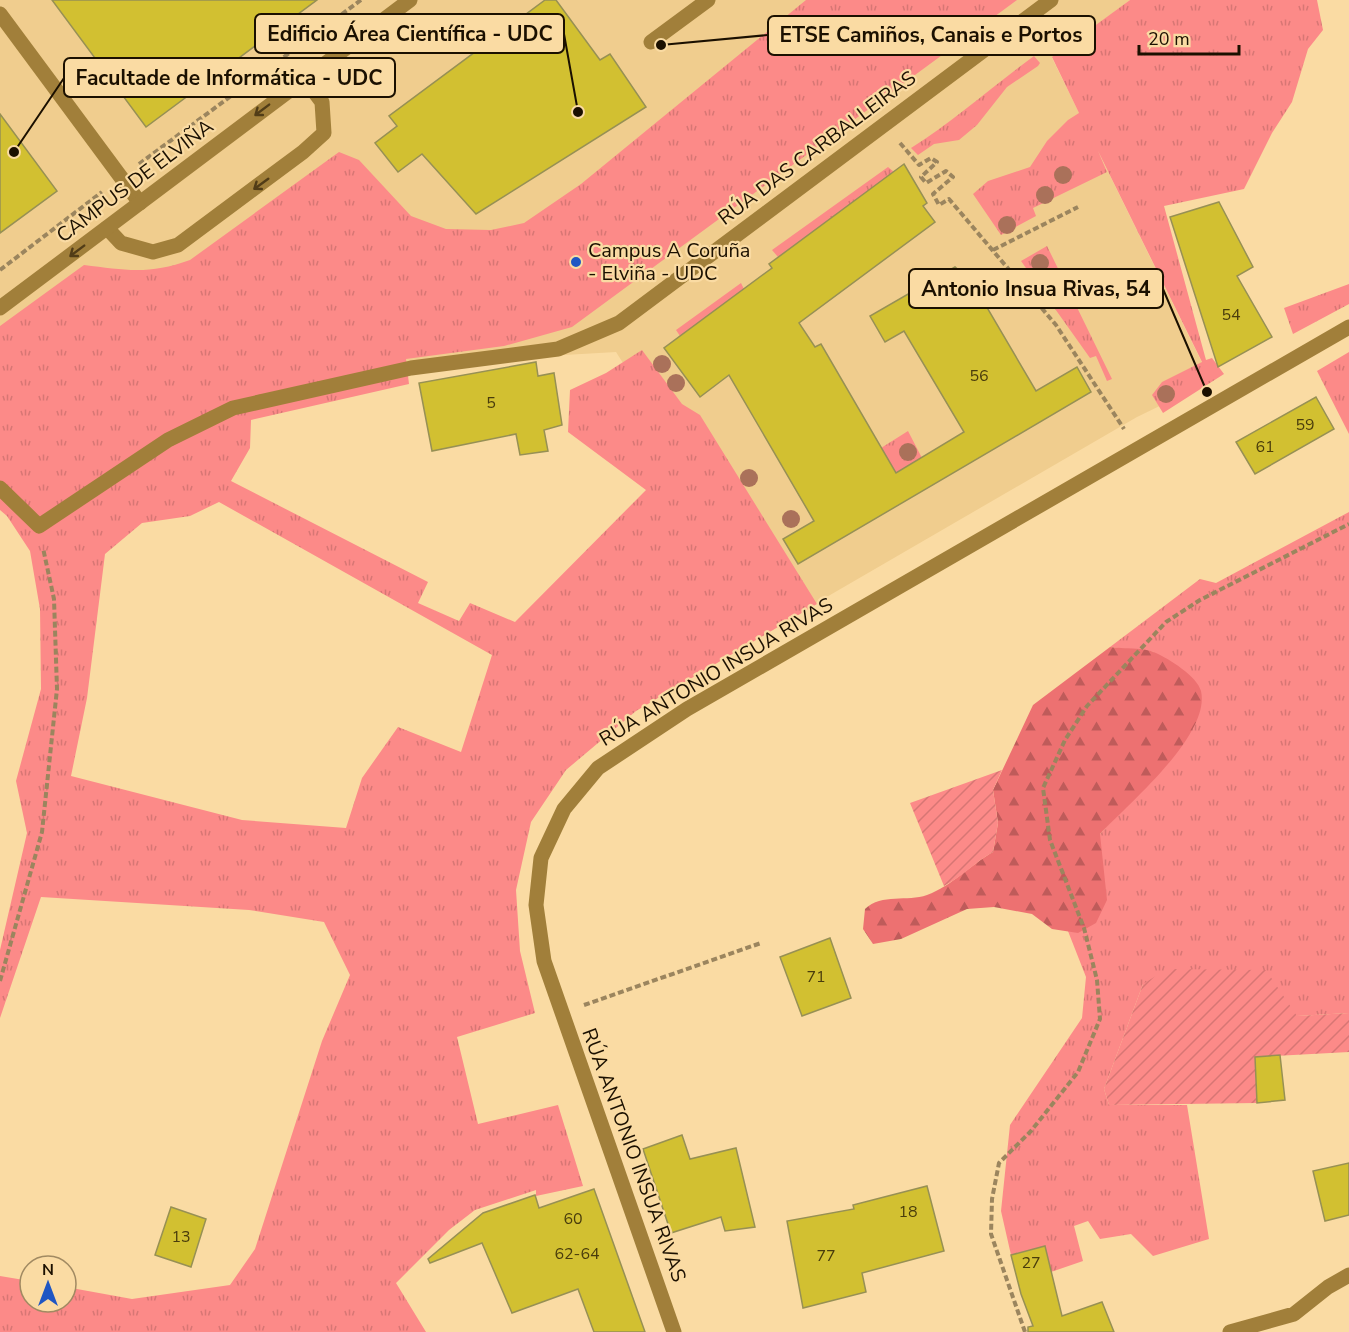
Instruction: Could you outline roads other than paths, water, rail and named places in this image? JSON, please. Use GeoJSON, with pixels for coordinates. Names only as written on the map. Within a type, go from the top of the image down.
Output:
{"type":"FeatureCollection","features":[{"type":"Feature","properties":{"kind":"street","name":"CAMPUS DE ELVIÑA"},"geometry":{"type":"LineString","coordinates":[[0,308],[410,0]]}},
{"type":"Feature","properties":{"kind":"street"},"geometry":{"type":"LineString","coordinates":[[651,42],[708,0]]}},
{"type":"Feature","properties":{"kind":"street","name":"RÚA DAS CARBALLEIRAS"},"geometry":{"type":"LineString","coordinates":[[0,488],[39,526],[168,440],[234,408],[411,368],[558,349],[619,323],[1052,0]]}},
{"type":"Feature","properties":{"kind":"street"},"geometry":{"type":"LineString","coordinates":[[0,14],[140,203]]}},
{"type":"Feature","properties":{"kind":"street"},"geometry":{"type":"LineString","coordinates":[[107,228],[121,243],[153,252],[178,245],[303,152],[324,133],[322,102],[304,78]]}},
{"type":"Feature","properties":{"kind":"street","name":"RÚA ANTONIO INSUA RIVAS"},"geometry":{"type":"LineString","coordinates":[[674,1332],[544,961],[536,905],[541,858],[564,809],[598,768],[687,709],[1349,327]]}},
{"type":"Feature","properties":{"kind":"street"},"geometry":{"type":"LineString","coordinates":[[1230,1332],[1294,1314],[1328,1287],[1349,1275]]}},
{"type":"Feature","properties":{"kind":"place","name":"ETSE Camiños, Canais e Portos"},"geometry":{"type":"Point","coordinates":[661,45]}},
{"type":"Feature","properties":{"kind":"place","name":"Edificio Área Científica - UDC"},"geometry":{"type":"Point","coordinates":[578,112]}},
{"type":"Feature","properties":{"kind":"place","name":"Facultade de Informática - UDC"},"geometry":{"type":"Point","coordinates":[14,152]}},
{"type":"Feature","properties":{"kind":"place","name":"Campus A Coruña - Elviña - UDC"},"geometry":{"type":"Point","coordinates":[576,262]}},
{"type":"Feature","properties":{"kind":"place","name":"Antonio Insua Rivas, 54"},"geometry":{"type":"Point","coordinates":[1207,392]}}]}
